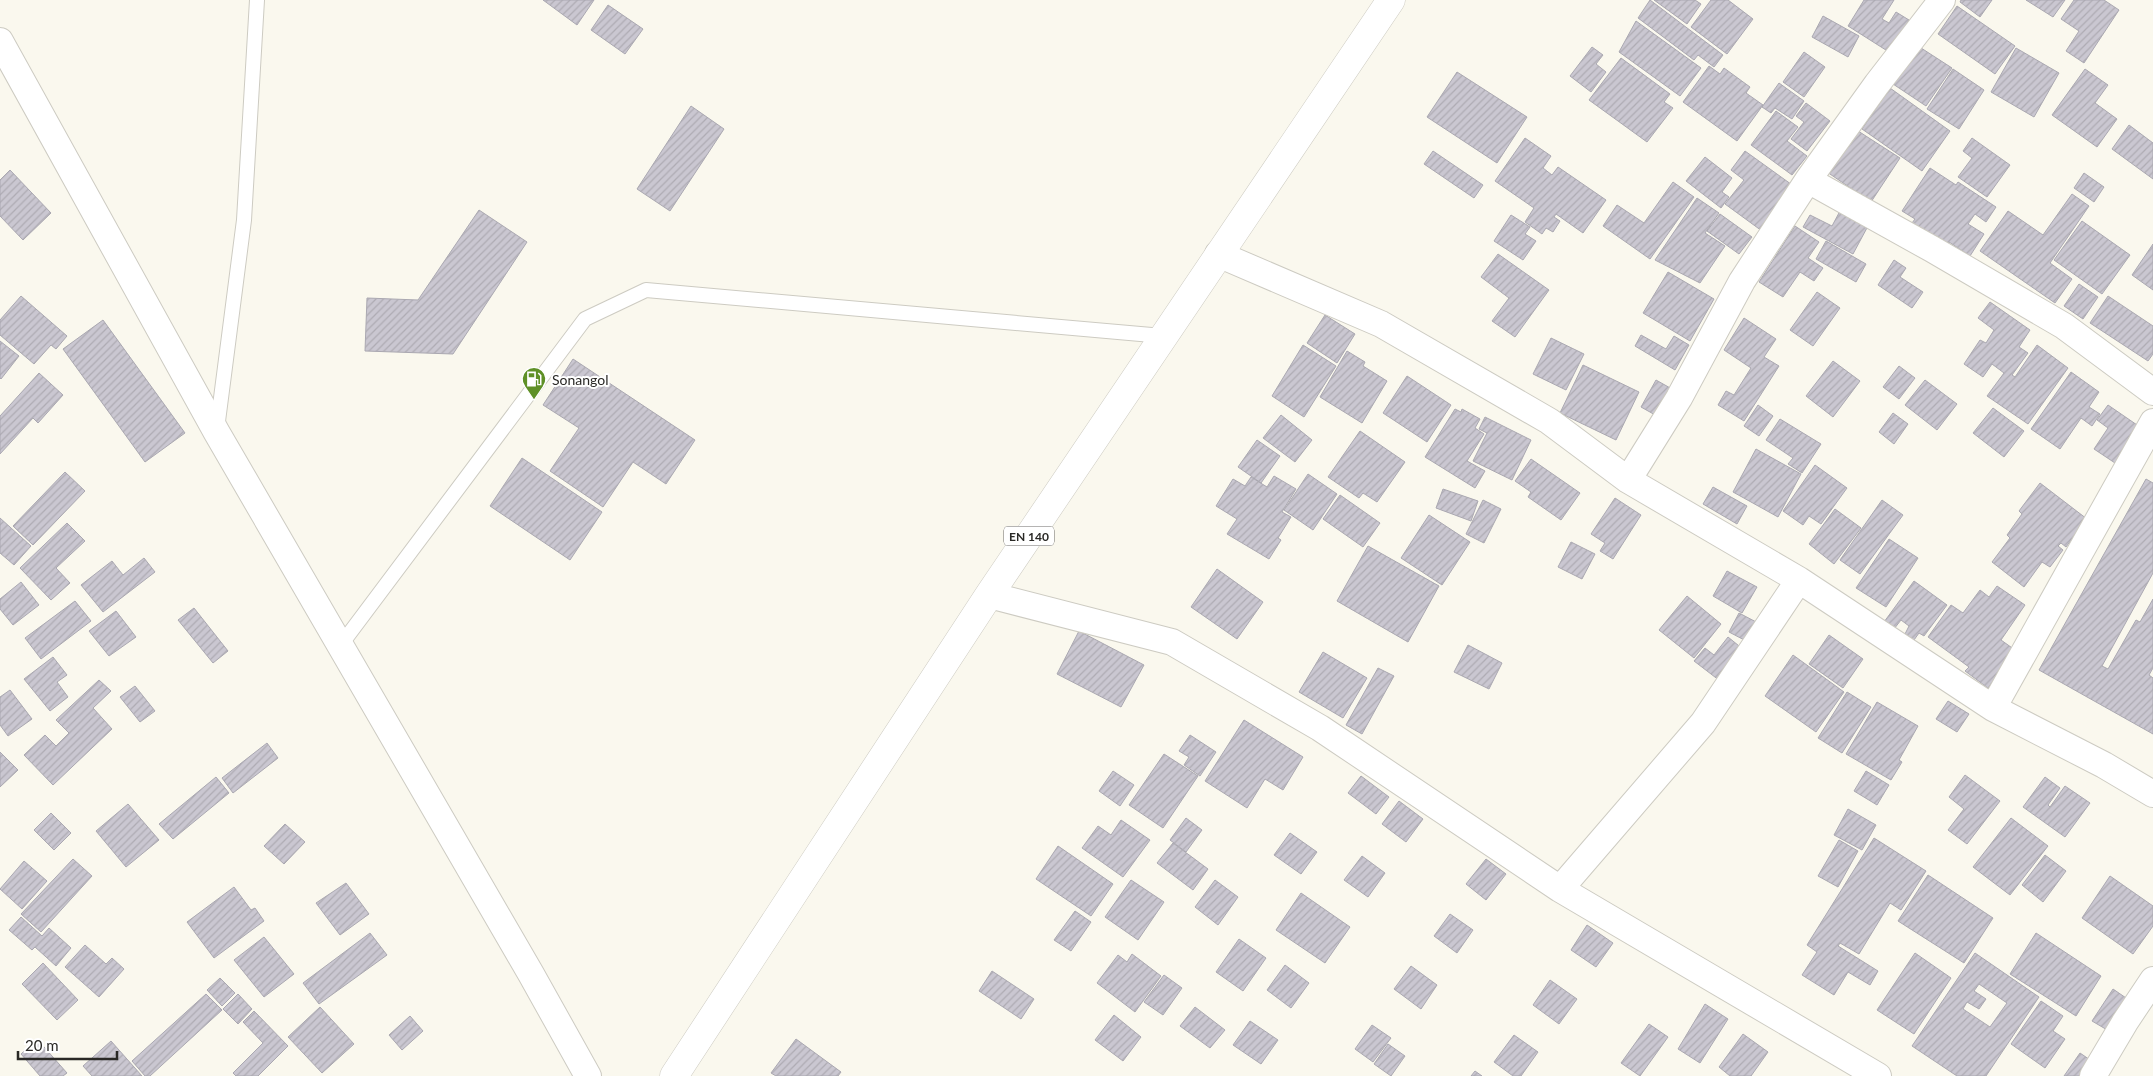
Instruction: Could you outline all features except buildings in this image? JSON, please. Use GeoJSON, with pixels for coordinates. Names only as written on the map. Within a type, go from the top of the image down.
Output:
{"type":"FeatureCollection","features":[{"type":"Feature","properties":{"kind":"main road","name":"EN 140"},"geometry":{"type":"LineString","coordinates":[[674,1076],[989,595],[1391,0]]}},
{"type":"Feature","properties":{"kind":"street"},"geometry":{"type":"LineString","coordinates":[[1628,480],[1679,398],[1742,281],[1808,180],[1877,84],[1942,0]]}},
{"type":"Feature","properties":{"kind":"street"},"geometry":{"type":"LineString","coordinates":[[0,41],[217,433],[531,974],[588,1076]]}},
{"type":"Feature","properties":{"kind":"street"},"geometry":{"type":"LineString","coordinates":[[1808,180],[2064,326],[2153,392]]}},
{"type":"Feature","properties":{"kind":"street"},"geometry":{"type":"LineString","coordinates":[[1218,254],[1382,324],[1549,421],[1628,480],[1799,580],[1993,708],[2104,765],[2153,794]]}},
{"type":"Feature","properties":{"kind":"street"},"geometry":{"type":"LineString","coordinates":[[1993,708],[2152,428]]}},
{"type":"Feature","properties":{"kind":"street"},"geometry":{"type":"LineString","coordinates":[[1560,889],[1703,723],[1799,580]]}},
{"type":"Feature","properties":{"kind":"street"},"geometry":{"type":"LineString","coordinates":[[989,595],[1172,642],[1320,728],[1560,889],[1878,1076]]}},
{"type":"Feature","properties":{"kind":"street"},"geometry":{"type":"LineString","coordinates":[[2093,1076],[2153,980]]}},
{"type":"Feature","properties":{"kind":"lane"},"geometry":{"type":"LineString","coordinates":[[217,433],[244,220],[257,0]]}},
{"type":"Feature","properties":{"kind":"lane"},"geometry":{"type":"LineString","coordinates":[[340,646],[585,319],[646,290],[1163,336]]}},
{"type":"Feature","properties":{"kind":"place","name":"Sonangol"},"geometry":{"type":"Point","coordinates":[534,400]}}]}
